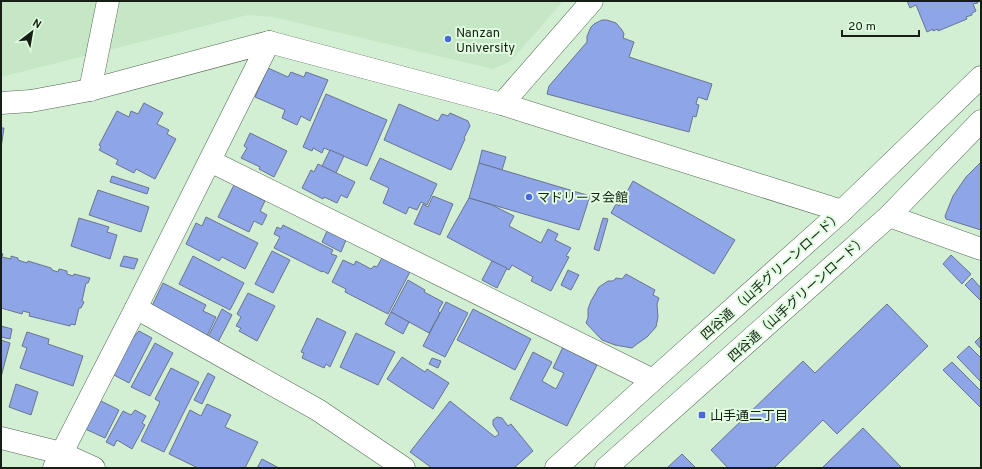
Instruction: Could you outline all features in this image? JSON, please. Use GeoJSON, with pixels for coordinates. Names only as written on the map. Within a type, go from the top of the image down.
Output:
{"type":"FeatureCollection","features":[{"type":"Feature","properties":{"kind":"street"},"geometry":{"type":"LineString","coordinates":[[90,90],[108,1]]}},
{"type":"Feature","properties":{"kind":"street"},"geometry":{"type":"LineString","coordinates":[[502,104],[592,1]]}},
{"type":"Feature","properties":{"kind":"street"},"geometry":{"type":"LineString","coordinates":[[58,461],[269,42]]}},
{"type":"Feature","properties":{"kind":"street"},"geometry":{"type":"LineString","coordinates":[[1,103],[31,101],[90,90],[269,42],[502,104],[842,211]]}},
{"type":"Feature","properties":{"kind":"street","name":"四谷通 （山手グリーンロード）"},"geometry":{"type":"LineString","coordinates":[[556,468],[842,211],[981,77]]}},
{"type":"Feature","properties":{"kind":"street","name":"四谷通（山手グリーンロード）"},"geometry":{"type":"LineString","coordinates":[[606,468],[889,216],[981,121]]}},
{"type":"Feature","properties":{"kind":"street"},"geometry":{"type":"LineString","coordinates":[[210,160],[653,380]]}},
{"type":"Feature","properties":{"kind":"street"},"geometry":{"type":"LineString","coordinates":[[889,216],[981,249]]}},
{"type":"Feature","properties":{"kind":"street"},"geometry":{"type":"LineString","coordinates":[[136,308],[318,410],[404,468]]}},
{"type":"Feature","properties":{"kind":"street"},"geometry":{"type":"LineString","coordinates":[[1,438],[58,461],[94,468]]}},
{"type":"Feature","properties":{"kind":"shaded area","name":"Nanzan University"},"geometry":{"type":"Polygon","coordinates":[[[1,1],[563,1],[511,61],[493,69],[273,17],[248,15],[1,77],[1,1]]]}},
{"type":"Feature","properties":{"kind":"building"},"geometry":{"type":"Polygon","coordinates":[[[907,1],[977,1],[978,3],[973,4],[976,11],[972,13],[972,15],[966,17],[967,19],[938,31],[938,29],[933,31],[933,29],[927,32],[916,5],[910,8],[907,1]]]}},
{"type":"Feature","properties":{"kind":"building"},"geometry":{"type":"Polygon","coordinates":[[[602,20],[616,23],[624,34],[623,38],[634,42],[629,57],[712,84],[707,100],[698,97],[696,104],[699,105],[696,117],[693,116],[689,132],[547,94],[549,86],[587,42],[587,36],[591,27],[602,20]]]}},
{"type":"Feature","properties":{"kind":"building"},"geometry":{"type":"Polygon","coordinates":[[[268,68],[288,77],[291,72],[304,77],[306,72],[328,80],[310,121],[301,116],[297,125],[282,118],[285,110],[255,97],[268,68]]]}},
{"type":"Feature","properties":{"kind":"building"},"geometry":{"type":"Polygon","coordinates":[[[326,94],[387,120],[367,166],[324,148],[322,153],[313,148],[312,151],[303,147],[326,94]]]}},
{"type":"Feature","properties":{"kind":"building"},"geometry":{"type":"Polygon","coordinates":[[[144,103],[163,113],[157,124],[169,130],[167,134],[176,139],[155,179],[136,169],[134,173],[116,164],[118,160],[99,150],[101,147],[99,145],[117,111],[129,117],[131,111],[138,114],[144,103]]]}},
{"type":"Feature","properties":{"kind":"building"},"geometry":{"type":"Polygon","coordinates":[[[399,104],[438,121],[442,114],[448,116],[450,113],[468,121],[470,126],[451,170],[384,140],[399,104]]]}},
{"type":"Feature","properties":{"kind":"building"},"geometry":{"type":"Polygon","coordinates":[[[1,128],[4,128],[1,148],[1,128]]]}},
{"type":"Feature","properties":{"kind":"building"},"geometry":{"type":"Polygon","coordinates":[[[250,133],[287,151],[274,177],[259,169],[260,167],[241,158],[247,148],[244,146],[250,133]]]}},
{"type":"Feature","properties":{"kind":"building"},"geometry":{"type":"Polygon","coordinates":[[[330,150],[344,156],[336,173],[322,166],[330,150]]]}},
{"type":"Feature","properties":{"kind":"building"},"geometry":{"type":"Polygon","coordinates":[[[482,150],[506,157],[502,170],[479,163],[482,150]]]}},
{"type":"Feature","properties":{"kind":"building"},"geometry":{"type":"Polygon","coordinates":[[[380,158],[437,184],[427,205],[421,202],[417,210],[409,207],[406,214],[383,203],[389,188],[370,179],[380,158]]]}},
{"type":"Feature","properties":{"kind":"building"},"geometry":{"type":"Polygon","coordinates":[[[981,162],[981,230],[946,219],[945,216],[953,196],[966,177],[981,162]]]}},
{"type":"Feature","properties":{"kind":"building","name":"マドリーヌ会館"},"geometry":{"type":"Polygon","coordinates":[[[479,163],[590,196],[579,230],[469,198],[479,163]]]}},
{"type":"Feature","properties":{"kind":"building"},"geometry":{"type":"Polygon","coordinates":[[[318,164],[355,182],[347,198],[341,195],[337,203],[324,197],[323,199],[302,188],[311,170],[314,172],[318,164]]]}},
{"type":"Feature","properties":{"kind":"building"},"geometry":{"type":"Polygon","coordinates":[[[112,176],[149,188],[147,194],[110,182],[112,176]]]}},
{"type":"Feature","properties":{"kind":"building"},"geometry":{"type":"Polygon","coordinates":[[[633,181],[735,240],[714,274],[611,213],[616,204],[619,206],[633,181]]]}},
{"type":"Feature","properties":{"kind":"building"},"geometry":{"type":"Polygon","coordinates":[[[234,185],[265,201],[260,211],[267,215],[262,225],[254,221],[249,232],[218,217],[234,185]]]}},
{"type":"Feature","properties":{"kind":"building"},"geometry":{"type":"Polygon","coordinates":[[[98,190],[149,207],[141,232],[89,215],[98,190]]]}},
{"type":"Feature","properties":{"kind":"building"},"geometry":{"type":"Polygon","coordinates":[[[433,196],[453,204],[440,235],[414,224],[423,204],[428,207],[433,196]]]}},
{"type":"Feature","properties":{"kind":"building"},"geometry":{"type":"Polygon","coordinates":[[[469,198],[492,205],[514,216],[509,226],[541,243],[548,229],[558,234],[555,240],[571,248],[566,256],[569,257],[551,291],[531,281],[533,277],[512,265],[509,270],[447,237],[469,198]]]}},
{"type":"Feature","properties":{"kind":"building"},"geometry":{"type":"Polygon","coordinates":[[[206,217],[258,243],[245,269],[222,257],[219,261],[186,244],[196,223],[202,226],[206,217]]]}},
{"type":"Feature","properties":{"kind":"building"},"geometry":{"type":"Polygon","coordinates":[[[79,218],[109,227],[107,232],[117,235],[110,259],[71,246],[79,218]]]}},
{"type":"Feature","properties":{"kind":"building"},"geometry":{"type":"Polygon","coordinates":[[[603,218],[608,219],[599,251],[594,249],[603,218]]]}},
{"type":"Feature","properties":{"kind":"building"},"geometry":{"type":"Polygon","coordinates":[[[283,225],[333,250],[331,254],[337,256],[328,274],[274,248],[280,237],[274,234],[277,227],[281,229],[283,225]]]}},
{"type":"Feature","properties":{"kind":"building"},"geometry":{"type":"Polygon","coordinates":[[[327,231],[346,240],[341,252],[322,242],[327,231]]]}},
{"type":"Feature","properties":{"kind":"building"},"geometry":{"type":"Polygon","coordinates":[[[272,251],[290,260],[273,293],[255,284],[272,251]]]}},
{"type":"Feature","properties":{"kind":"building"},"geometry":{"type":"Polygon","coordinates":[[[1,253],[3,254],[2,257],[11,259],[11,256],[27,263],[28,261],[51,268],[52,270],[58,272],[59,269],[67,271],[67,274],[73,276],[74,274],[90,278],[88,283],[86,283],[82,301],[84,302],[81,308],[79,308],[75,325],[71,324],[70,326],[29,316],[30,313],[23,311],[22,314],[1,308],[1,253]]]}},
{"type":"Feature","properties":{"kind":"building"},"geometry":{"type":"Polygon","coordinates":[[[951,255],[971,274],[962,284],[943,264],[951,255]]]}},
{"type":"Feature","properties":{"kind":"building"},"geometry":{"type":"Polygon","coordinates":[[[124,256],[138,259],[134,269],[120,266],[124,256]]]}},
{"type":"Feature","properties":{"kind":"building"},"geometry":{"type":"Polygon","coordinates":[[[193,256],[244,283],[230,310],[179,284],[193,256]]]}},
{"type":"Feature","properties":{"kind":"building"},"geometry":{"type":"Polygon","coordinates":[[[383,256],[411,270],[388,314],[345,292],[346,289],[332,282],[343,260],[354,265],[356,261],[371,269],[374,266],[377,267],[383,256]]]}},
{"type":"Feature","properties":{"kind":"building"},"geometry":{"type":"Polygon","coordinates":[[[492,261],[507,268],[497,288],[482,280],[492,261]]]}},
{"type":"Feature","properties":{"kind":"building"},"geometry":{"type":"Polygon","coordinates":[[[568,270],[579,275],[571,290],[561,285],[568,270]]]}},
{"type":"Feature","properties":{"kind":"building"},"geometry":{"type":"Polygon","coordinates":[[[626,274],[655,290],[653,295],[659,298],[657,304],[658,317],[656,327],[647,337],[632,348],[615,345],[602,340],[586,323],[588,318],[588,309],[599,287],[608,281],[613,281],[616,278],[622,279],[626,274]]]}},
{"type":"Feature","properties":{"kind":"building"},"geometry":{"type":"Polygon","coordinates":[[[972,278],[981,288],[981,301],[965,285],[972,278]]]}},
{"type":"Feature","properties":{"kind":"building"},"geometry":{"type":"Polygon","coordinates":[[[408,280],[425,290],[424,292],[443,302],[438,311],[440,313],[429,333],[391,312],[408,280]]]}},
{"type":"Feature","properties":{"kind":"building"},"geometry":{"type":"Polygon","coordinates":[[[163,283],[206,305],[203,311],[216,317],[207,336],[151,308],[163,283]]]}},
{"type":"Feature","properties":{"kind":"building"},"geometry":{"type":"Polygon","coordinates":[[[248,293],[275,306],[257,341],[239,331],[241,328],[236,326],[241,317],[237,314],[248,293]]]}},
{"type":"Feature","properties":{"kind":"building"},"geometry":{"type":"Polygon","coordinates":[[[446,302],[468,313],[445,357],[423,346],[446,302]]]}},
{"type":"Feature","properties":{"kind":"building"},"geometry":{"type":"Polygon","coordinates":[[[887,304],[928,346],[837,434],[823,420],[774,468],[728,468],[711,450],[803,361],[815,373],[887,304]]]}},
{"type":"Feature","properties":{"kind":"building"},"geometry":{"type":"Polygon","coordinates":[[[222,309],[232,315],[216,346],[206,341],[222,309]]]}},
{"type":"Feature","properties":{"kind":"building"},"geometry":{"type":"Polygon","coordinates":[[[473,309],[531,339],[515,370],[457,340],[473,309]]]}},
{"type":"Feature","properties":{"kind":"building"},"geometry":{"type":"Polygon","coordinates":[[[391,312],[409,322],[403,334],[385,324],[391,312]]]}},
{"type":"Feature","properties":{"kind":"building"},"geometry":{"type":"Polygon","coordinates":[[[317,318],[346,332],[330,367],[326,364],[324,368],[302,358],[304,353],[301,352],[317,318]]]}},
{"type":"Feature","properties":{"kind":"building"},"geometry":{"type":"Polygon","coordinates":[[[1,326],[12,329],[10,339],[1,337],[1,326]]]}},
{"type":"Feature","properties":{"kind":"building"},"geometry":{"type":"Polygon","coordinates":[[[139,331],[152,338],[129,383],[114,375],[126,346],[139,331]]]}},
{"type":"Feature","properties":{"kind":"building"},"geometry":{"type":"Polygon","coordinates":[[[27,332],[49,339],[48,344],[83,356],[73,386],[20,368],[27,348],[22,346],[27,332]]]}},
{"type":"Feature","properties":{"kind":"building"},"geometry":{"type":"Polygon","coordinates":[[[356,333],[395,352],[378,385],[340,367],[356,333]]]}},
{"type":"Feature","properties":{"kind":"building"},"geometry":{"type":"Polygon","coordinates":[[[981,336],[981,349],[975,342],[981,336]]]}},
{"type":"Feature","properties":{"kind":"building"},"geometry":{"type":"Polygon","coordinates":[[[1,340],[10,343],[1,377],[1,340]]]}},
{"type":"Feature","properties":{"kind":"building"},"geometry":{"type":"Polygon","coordinates":[[[155,343],[173,353],[150,396],[131,387],[155,343]]]}},
{"type":"Feature","properties":{"kind":"building"},"geometry":{"type":"Polygon","coordinates":[[[969,346],[981,358],[981,382],[957,357],[969,346]]]}},
{"type":"Feature","properties":{"kind":"building"},"geometry":{"type":"Polygon","coordinates":[[[563,347],[597,365],[567,426],[510,399],[533,352],[552,362],[542,381],[556,389],[564,373],[553,368],[563,347]]]}},
{"type":"Feature","properties":{"kind":"building"},"geometry":{"type":"Polygon","coordinates":[[[402,357],[425,372],[427,369],[449,383],[433,409],[387,379],[402,357]]]}},
{"type":"Feature","properties":{"kind":"building"},"geometry":{"type":"Polygon","coordinates":[[[432,358],[441,361],[438,368],[429,364],[432,358]]]}},
{"type":"Feature","properties":{"kind":"building"},"geometry":{"type":"Polygon","coordinates":[[[952,362],[981,391],[981,408],[943,370],[952,362]]]}},
{"type":"Feature","properties":{"kind":"building"},"geometry":{"type":"Polygon","coordinates":[[[171,368],[199,382],[164,452],[141,441],[160,402],[155,399],[171,368]]]}},
{"type":"Feature","properties":{"kind":"building"},"geometry":{"type":"Polygon","coordinates":[[[208,373],[215,377],[202,404],[194,400],[208,373]]]}},
{"type":"Feature","properties":{"kind":"building"},"geometry":{"type":"Polygon","coordinates":[[[16,384],[38,392],[31,415],[9,407],[16,384]]]}},
{"type":"Feature","properties":{"kind":"building"},"geometry":{"type":"Polygon","coordinates":[[[97,399],[119,410],[105,438],[83,428],[97,399]]]}},
{"type":"Feature","properties":{"kind":"building"},"geometry":{"type":"Polygon","coordinates":[[[450,401],[495,437],[499,434],[493,425],[493,420],[497,417],[502,418],[508,426],[511,424],[533,451],[514,468],[432,468],[410,452],[450,401]]]}},
{"type":"Feature","properties":{"kind":"building"},"geometry":{"type":"Polygon","coordinates":[[[207,404],[231,415],[225,427],[258,442],[245,468],[198,468],[169,454],[190,410],[201,416],[207,404]]]}},
{"type":"Feature","properties":{"kind":"building"},"geometry":{"type":"Polygon","coordinates":[[[135,410],[146,416],[142,423],[145,425],[132,449],[117,440],[114,446],[106,442],[123,411],[131,415],[135,410]]]}},
{"type":"Feature","properties":{"kind":"building"},"geometry":{"type":"Polygon","coordinates":[[[863,428],[902,468],[822,468],[863,428]]]}},
{"type":"Feature","properties":{"kind":"building"},"geometry":{"type":"Polygon","coordinates":[[[682,454],[696,468],[667,468],[682,454]]]}},
{"type":"Feature","properties":{"kind":"building"},"geometry":{"type":"Polygon","coordinates":[[[262,459],[279,468],[257,468],[262,459]]]}},
{"type":"Feature","properties":{"kind":"place","name":"Nanzan University"},"geometry":{"type":"Point","coordinates":[448,39]}},
{"type":"Feature","properties":{"kind":"place","name":"マドリーヌ会館"},"geometry":{"type":"Point","coordinates":[529,197]}},
{"type":"Feature","properties":{"kind":"place","name":"山手通二丁目"},"geometry":{"type":"Point","coordinates":[702,415]}}]}
